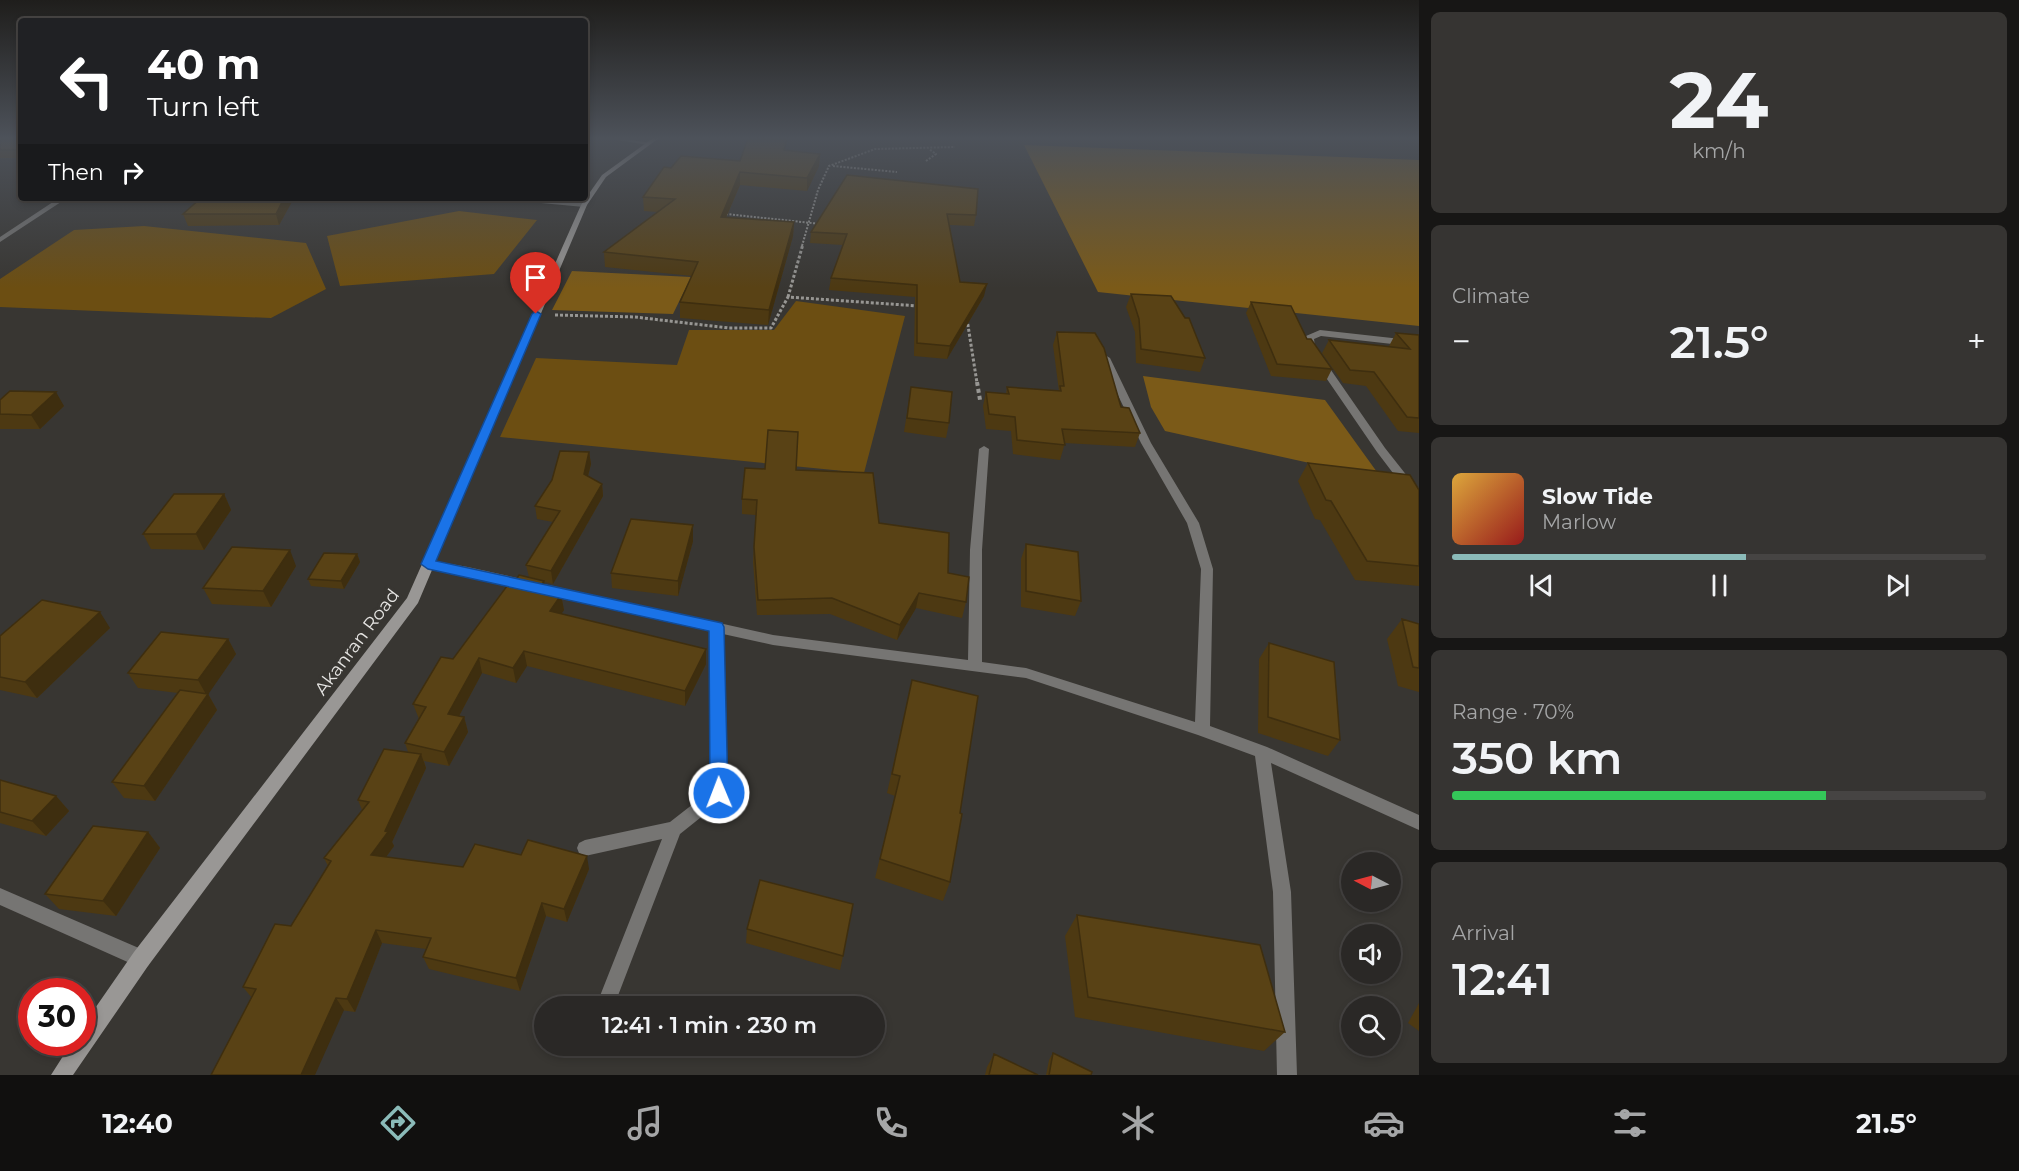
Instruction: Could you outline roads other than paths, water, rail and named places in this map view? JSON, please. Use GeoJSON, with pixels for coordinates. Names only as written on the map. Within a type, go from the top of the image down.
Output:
{"type":"FeatureCollection","features":[{"type":"Feature","properties":{"kind":"main road","name":"Akanran Road"},"geometry":{"type":"LineString","coordinates":[[61,1075],[141,959],[413,600],[587,201]]}},
{"type":"Feature","properties":{"kind":"street"},"geometry":{"type":"LineString","coordinates":[[0,240],[59,201]]}},
{"type":"Feature","properties":{"kind":"street"},"geometry":{"type":"LineString","coordinates":[[541,201],[584,205]]}},
{"type":"Feature","properties":{"kind":"street"},"geometry":{"type":"LineString","coordinates":[[1419,344],[1320,333],[1309,338],[1310,347],[1381,450],[1419,499]]}},
{"type":"Feature","properties":{"kind":"street"},"geometry":{"type":"LineString","coordinates":[[1105,358],[1146,443],[1193,523],[1207,569],[1202,730]]}},
{"type":"Feature","properties":{"kind":"street"},"geometry":{"type":"LineString","coordinates":[[975,666],[976,550],[984,449]]}},
{"type":"Feature","properties":{"kind":"street"},"geometry":{"type":"LineString","coordinates":[[428,564],[773,640],[1026,673],[1202,730],[1262,752],[1419,823]]}},
{"type":"Feature","properties":{"kind":"street"},"geometry":{"type":"LineString","coordinates":[[585,848],[674,829],[719,793],[716,627]]}},
{"type":"Feature","properties":{"kind":"street"},"geometry":{"type":"LineString","coordinates":[[1262,752],[1282,892],[1287,1075]]}},
{"type":"Feature","properties":{"kind":"street"},"geometry":{"type":"LineString","coordinates":[[608,996],[674,829]]}},
{"type":"Feature","properties":{"kind":"street"},"geometry":{"type":"LineString","coordinates":[[0,896],[141,959]]}}]}
